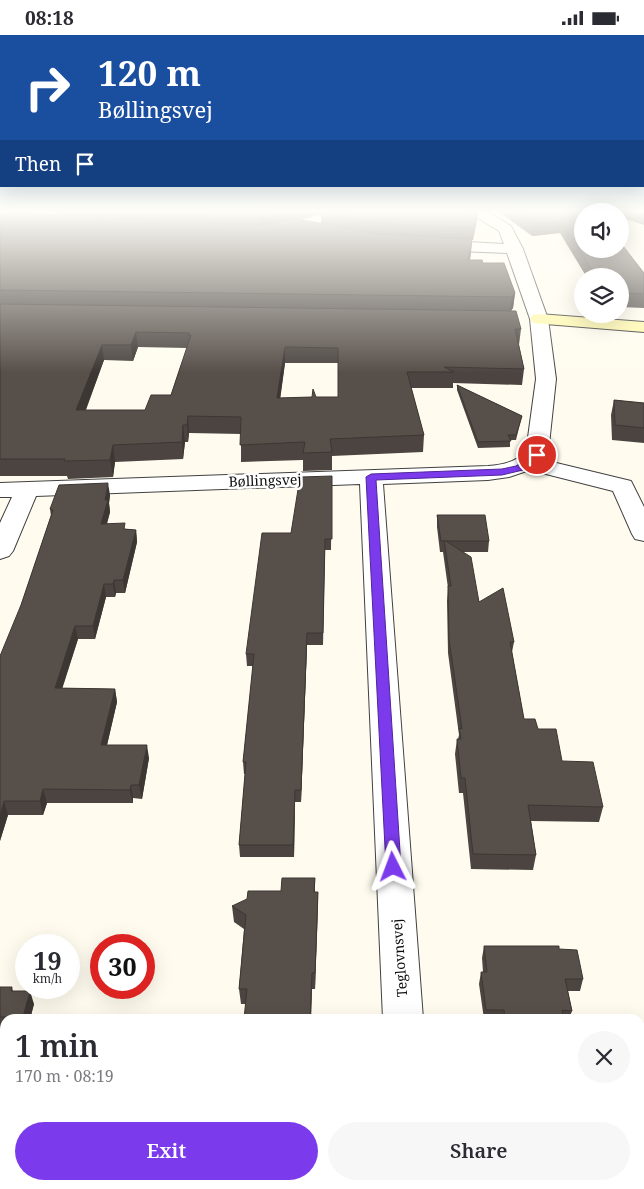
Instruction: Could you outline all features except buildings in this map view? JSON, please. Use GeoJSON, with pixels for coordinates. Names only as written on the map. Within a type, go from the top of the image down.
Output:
{"type":"FeatureCollection","features":[{"type":"Feature","properties":{"kind":"street"},"geometry":{"type":"LineString","coordinates":[[521,266],[539,319],[546,379],[537,455],[529,463]]}},
{"type":"Feature","properties":{"kind":"street"},"geometry":{"type":"LineString","coordinates":[[519,318],[644,327]]}},
{"type":"Feature","properties":{"kind":"street"},"geometry":{"type":"LineString","coordinates":[[529,463],[623,486],[644,534]]}},
{"type":"Feature","properties":{"kind":"street","name":"Bøllingsvej"},"geometry":{"type":"LineString","coordinates":[[0,490],[488,473],[519,468],[529,463]]}},
{"type":"Feature","properties":{"kind":"street","name":"Teglovnsvej"},"geometry":{"type":"LineString","coordinates":[[371,477],[403,1014]]}},
{"type":"Feature","properties":{"kind":"street"},"geometry":{"type":"LineString","coordinates":[[0,551],[27,489]]}},
{"type":"Feature","properties":{"kind":"route"},"geometry":{"type":"LineString","coordinates":[[393,867],[371,477],[502,472],[519,468],[529,463],[537,455]]}}]}
